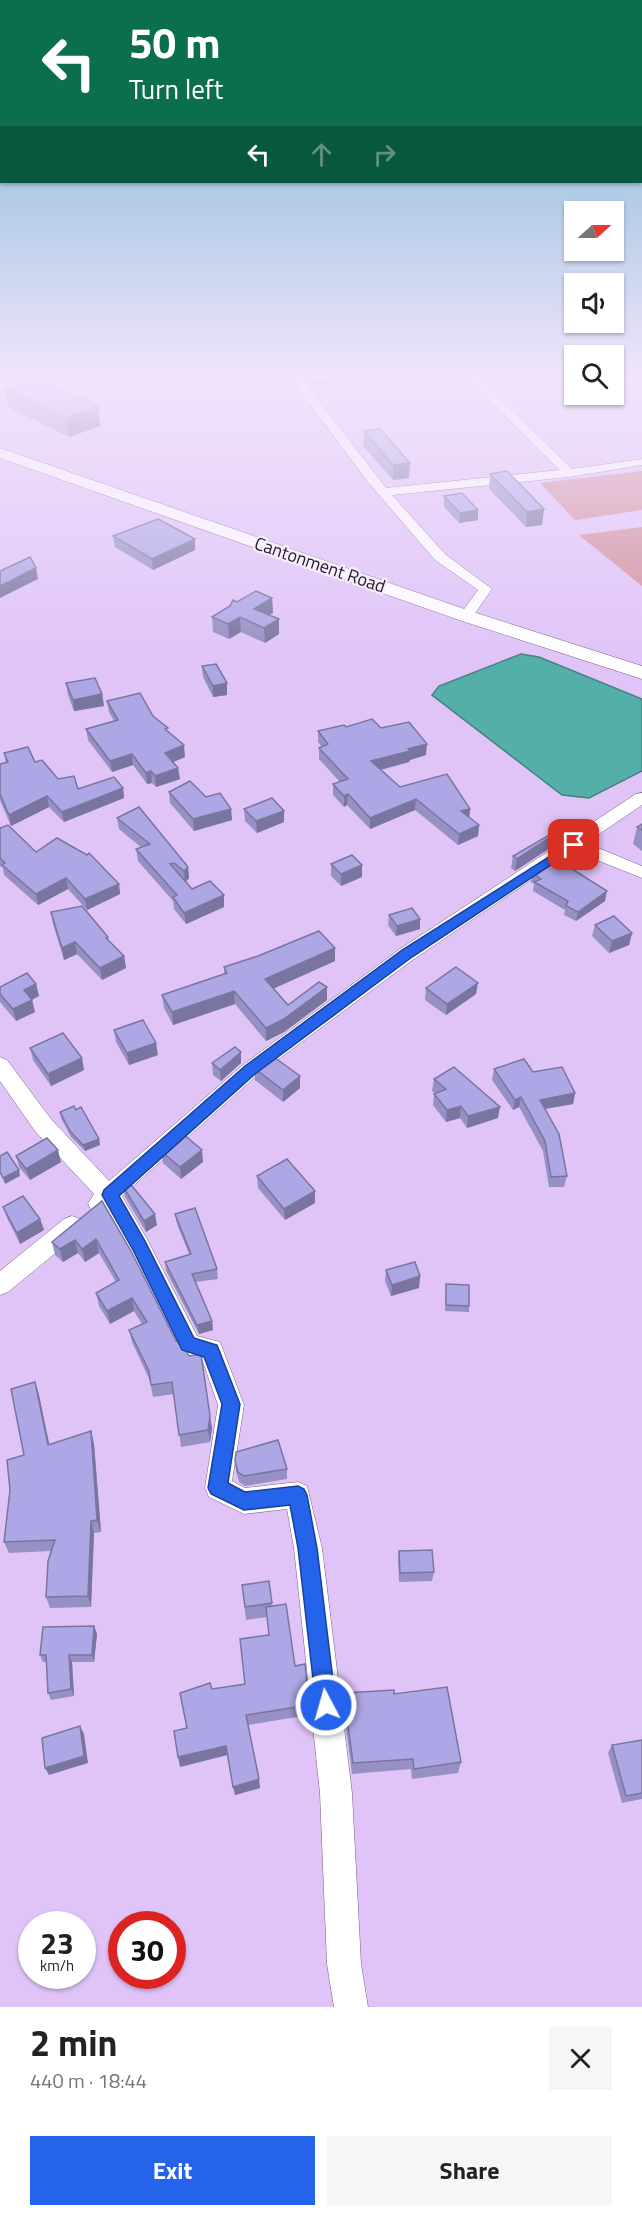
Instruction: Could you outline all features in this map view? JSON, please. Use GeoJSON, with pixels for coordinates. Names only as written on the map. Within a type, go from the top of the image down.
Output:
{"type":"FeatureCollection","features":[{"type":"Feature","properties":{"kind":"street","name":"Cantonment Road"},"geometry":{"type":"LineString","coordinates":[[56,473],[466,616],[642,673]]}},
{"type":"Feature","properties":{"kind":"street"},"geometry":{"type":"LineString","coordinates":[[369,473],[440,557],[485,589],[466,616]]}},
{"type":"Feature","properties":{"kind":"street"},"geometry":{"type":"LineString","coordinates":[[384,492],[569,473]]}},
{"type":"Feature","properties":{"kind":"street"},"geometry":{"type":"LineString","coordinates":[[0,1286],[110,1195],[250,1070],[407,954],[642,798]]}},
{"type":"Feature","properties":{"kind":"street"},"geometry":{"type":"LineString","coordinates":[[574,845],[642,872]]}},
{"type":"Feature","properties":{"kind":"street"},"geometry":{"type":"LineString","coordinates":[[0,1065],[43,1125],[110,1195],[139,1245],[189,1345],[211,1350],[231,1404],[218,1488],[244,1501],[298,1495],[308,1548],[336,1792],[344,1964],[351,2007]]}},
{"type":"Feature","properties":{"kind":"shaded area"},"geometry":{"type":"Polygon","coordinates":[[[642,473],[642,510],[575,520],[540,483],[642,473]]]}},
{"type":"Feature","properties":{"kind":"shaded area"},"geometry":{"type":"Polygon","coordinates":[[[642,527],[642,586],[579,535],[642,527]]]}},
{"type":"Feature","properties":{"kind":"shaded area"},"geometry":{"type":"Polygon","coordinates":[[[521,654],[539,657],[642,699],[642,771],[589,798],[562,795],[432,695],[439,686],[521,654]]]}},
{"type":"Feature","properties":{"kind":"building"},"geometry":{"type":"Polygon","coordinates":[[[509,473],[544,509],[527,512],[490,474],[509,473]]]}},
{"type":"Feature","properties":{"kind":"building"},"geometry":{"type":"Polygon","coordinates":[[[462,493],[478,510],[460,513],[444,496],[462,493]]]}},
{"type":"Feature","properties":{"kind":"building"},"geometry":{"type":"Polygon","coordinates":[[[158,519],[195,539],[152,559],[113,536],[158,519]]]}},
{"type":"Feature","properties":{"kind":"building"},"geometry":{"type":"Polygon","coordinates":[[[30,557],[36,568],[0,586],[0,571],[30,557]]]}},
{"type":"Feature","properties":{"kind":"building"},"geometry":{"type":"Polygon","coordinates":[[[256,591],[272,598],[254,609],[279,619],[264,628],[240,617],[228,624],[212,617],[230,606],[233,600],[237,602],[256,591]]]}},
{"type":"Feature","properties":{"kind":"building"},"geometry":{"type":"Polygon","coordinates":[[[216,664],[227,683],[213,686],[202,666],[216,664]]]}},
{"type":"Feature","properties":{"kind":"building"},"geometry":{"type":"Polygon","coordinates":[[[95,678],[102,694],[73,700],[66,683],[95,678]]]}},
{"type":"Feature","properties":{"kind":"building"},"geometry":{"type":"Polygon","coordinates":[[[140,693],[153,716],[184,745],[165,753],[178,768],[155,776],[151,771],[146,773],[132,754],[110,761],[86,729],[118,720],[107,701],[140,693]]]}},
{"type":"Feature","properties":{"kind":"building"},"geometry":{"type":"Polygon","coordinates":[[[372,719],[381,728],[409,722],[427,744],[371,761],[400,787],[447,774],[470,809],[461,811],[479,825],[459,834],[416,799],[370,818],[348,794],[344,796],[333,784],[348,779],[319,748],[328,744],[318,731],[344,725],[346,727],[372,719]]]}},
{"type":"Feature","properties":{"kind":"building"},"geometry":{"type":"Polygon","coordinates":[[[28,747],[35,762],[42,760],[58,779],[74,776],[78,789],[114,777],[123,788],[62,812],[47,796],[9,815],[0,794],[0,764],[8,762],[4,753],[28,747]]]}},
{"type":"Feature","properties":{"kind":"building"},"geometry":{"type":"Polygon","coordinates":[[[190,781],[206,797],[220,793],[231,809],[193,819],[169,792],[190,781]]]}},
{"type":"Feature","properties":{"kind":"building"},"geometry":{"type":"Polygon","coordinates":[[[272,798],[284,811],[256,821],[244,809],[272,798]]]}},
{"type":"Feature","properties":{"kind":"building"},"geometry":{"type":"Polygon","coordinates":[[[139,807],[188,867],[184,871],[174,863],[170,864],[192,889],[210,881],[224,895],[184,913],[173,897],[177,895],[136,849],[150,844],[117,818],[139,807]]]}},
{"type":"Feature","properties":{"kind":"building"},"geometry":{"type":"Polygon","coordinates":[[[8,825],[36,852],[57,838],[87,855],[89,853],[119,884],[85,899],[66,878],[36,894],[2,865],[5,863],[0,858],[0,828],[8,825]]]}},
{"type":"Feature","properties":{"kind":"building"},"geometry":{"type":"Polygon","coordinates":[[[556,831],[558,832],[517,859],[513,856],[556,831]]]}},
{"type":"Feature","properties":{"kind":"building"},"geometry":{"type":"Polygon","coordinates":[[[576,844],[594,852],[566,865],[607,891],[578,912],[566,906],[568,901],[534,882],[541,879],[533,873],[576,844]]]}},
{"type":"Feature","properties":{"kind":"building"},"geometry":{"type":"Polygon","coordinates":[[[352,855],[362,865],[341,874],[331,864],[352,855]]]}},
{"type":"Feature","properties":{"kind":"building"},"geometry":{"type":"Polygon","coordinates":[[[82,906],[108,937],[106,938],[124,956],[100,968],[75,942],[62,948],[51,912],[82,906]]]}},
{"type":"Feature","properties":{"kind":"building"},"geometry":{"type":"Polygon","coordinates":[[[412,908],[420,919],[397,926],[389,915],[412,908]]]}},
{"type":"Feature","properties":{"kind":"building"},"geometry":{"type":"Polygon","coordinates":[[[614,916],[632,933],[612,941],[595,925],[614,916]]]}},
{"type":"Feature","properties":{"kind":"building"},"geometry":{"type":"Polygon","coordinates":[[[319,931],[335,948],[265,979],[288,1005],[319,982],[327,987],[284,1019],[266,1028],[234,991],[172,1012],[162,995],[227,973],[224,967],[319,931]]]}},
{"type":"Feature","properties":{"kind":"building"},"geometry":{"type":"Polygon","coordinates":[[[456,967],[478,983],[447,1004],[426,988],[456,967]]]}},
{"type":"Feature","properties":{"kind":"building"},"geometry":{"type":"Polygon","coordinates":[[[27,973],[36,984],[24,990],[32,1000],[13,1009],[0,994],[0,987],[27,973]]]}},
{"type":"Feature","properties":{"kind":"building"},"geometry":{"type":"Polygon","coordinates":[[[143,1020],[156,1043],[127,1053],[114,1030],[143,1020]]]}},
{"type":"Feature","properties":{"kind":"building"},"geometry":{"type":"Polygon","coordinates":[[[63,1033],[82,1058],[48,1074],[30,1048],[63,1033]]]}},
{"type":"Feature","properties":{"kind":"building"},"geometry":{"type":"Polygon","coordinates":[[[235,1047],[241,1052],[220,1070],[212,1063],[235,1047]]]}},
{"type":"Feature","properties":{"kind":"building"},"geometry":{"type":"Polygon","coordinates":[[[271,1055],[300,1076],[283,1090],[254,1068],[271,1055]]]}},
{"type":"Feature","properties":{"kind":"building"},"geometry":{"type":"Polygon","coordinates":[[[524,1059],[533,1072],[562,1067],[575,1093],[540,1100],[559,1134],[567,1176],[551,1177],[545,1141],[521,1097],[515,1100],[494,1069],[524,1059]]]}},
{"type":"Feature","properties":{"kind":"building"},"geometry":{"type":"Polygon","coordinates":[[[454,1067],[500,1107],[468,1116],[461,1106],[447,1110],[434,1094],[446,1089],[434,1079],[454,1067]]]}},
{"type":"Feature","properties":{"kind":"building"},"geometry":{"type":"Polygon","coordinates":[[[74,1106],[76,1110],[81,1107],[99,1139],[83,1145],[70,1131],[60,1112],[74,1106]]]}},
{"type":"Feature","properties":{"kind":"building"},"geometry":{"type":"Polygon","coordinates":[[[182,1133],[202,1150],[180,1167],[161,1151],[182,1133]]]}},
{"type":"Feature","properties":{"kind":"building"},"geometry":{"type":"Polygon","coordinates":[[[47,1138],[58,1150],[26,1169],[16,1156],[47,1138]]]}},
{"type":"Feature","properties":{"kind":"building"},"geometry":{"type":"Polygon","coordinates":[[[7,1152],[19,1170],[3,1178],[0,1172],[0,1156],[7,1152]]]}},
{"type":"Feature","properties":{"kind":"building"},"geometry":{"type":"Polygon","coordinates":[[[287,1159],[315,1191],[284,1209],[257,1176],[287,1159]]]}},
{"type":"Feature","properties":{"kind":"building"},"geometry":{"type":"Polygon","coordinates":[[[128,1181],[155,1214],[144,1221],[123,1186],[128,1181]]]}},
{"type":"Feature","properties":{"kind":"building"},"geometry":{"type":"Polygon","coordinates":[[[23,1196],[40,1219],[17,1233],[3,1207],[23,1196]]]}},
{"type":"Feature","properties":{"kind":"building"},"geometry":{"type":"Polygon","coordinates":[[[102,1201],[131,1251],[176,1341],[183,1344],[189,1356],[201,1354],[210,1416],[208,1430],[179,1435],[172,1382],[151,1385],[149,1371],[129,1330],[147,1322],[132,1298],[107,1311],[96,1293],[119,1280],[96,1239],[82,1249],[75,1240],[60,1249],[52,1242],[102,1201]]]}},
{"type":"Feature","properties":{"kind":"building"},"geometry":{"type":"Polygon","coordinates":[[[195,1208],[217,1269],[192,1274],[212,1321],[197,1325],[165,1262],[191,1254],[175,1214],[195,1208]]]}},
{"type":"Feature","properties":{"kind":"building"},"geometry":{"type":"Polygon","coordinates":[[[415,1262],[420,1276],[392,1285],[386,1270],[415,1262]]]}},
{"type":"Feature","properties":{"kind":"building"},"geometry":{"type":"Polygon","coordinates":[[[446,1284],[469,1285],[469,1306],[446,1305],[446,1284]]]}},
{"type":"Feature","properties":{"kind":"building"},"geometry":{"type":"Polygon","coordinates":[[[35,1382],[48,1445],[91,1431],[97,1520],[91,1521],[88,1596],[46,1597],[48,1561],[55,1540],[4,1542],[10,1490],[7,1460],[24,1455],[11,1389],[35,1382]]]}},
{"type":"Feature","properties":{"kind":"building"},"geometry":{"type":"Polygon","coordinates":[[[278,1440],[287,1469],[244,1476],[238,1472],[235,1461],[236,1452],[278,1440]]]}},
{"type":"Feature","properties":{"kind":"building"},"geometry":{"type":"Polygon","coordinates":[[[432,1550],[434,1572],[400,1573],[399,1551],[432,1550]]]}},
{"type":"Feature","properties":{"kind":"building"},"geometry":{"type":"Polygon","coordinates":[[[269,1581],[272,1603],[245,1607],[242,1585],[269,1581]]]}},
{"type":"Feature","properties":{"kind":"building"},"geometry":{"type":"Polygon","coordinates":[[[286,1604],[295,1666],[305,1664],[309,1705],[246,1715],[259,1779],[233,1787],[226,1746],[178,1757],[174,1731],[187,1728],[180,1693],[210,1683],[212,1689],[245,1684],[240,1639],[269,1635],[266,1607],[286,1604]]]}},
{"type":"Feature","properties":{"kind":"building"},"geometry":{"type":"Polygon","coordinates":[[[94,1626],[92,1655],[69,1655],[71,1689],[48,1693],[46,1655],[40,1655],[43,1627],[94,1626]]]}},
{"type":"Feature","properties":{"kind":"building"},"geometry":{"type":"Polygon","coordinates":[[[447,1687],[461,1762],[414,1769],[413,1759],[353,1763],[344,1693],[394,1690],[394,1694],[447,1687]]]}},
{"type":"Feature","properties":{"kind":"building"},"geometry":{"type":"Polygon","coordinates":[[[80,1726],[84,1756],[45,1768],[42,1738],[80,1726]]]}},
{"type":"Feature","properties":{"kind":"building"},"geometry":{"type":"Polygon","coordinates":[[[642,1740],[642,1793],[626,1796],[612,1745],[642,1740]]]}},
{"type":"Feature","properties":{"kind":"route"},"geometry":{"type":"LineString","coordinates":[[326,1705],[308,1548],[298,1495],[244,1501],[218,1488],[231,1404],[211,1350],[189,1345],[139,1245],[110,1195],[250,1070],[407,954],[574,845]]}}]}
